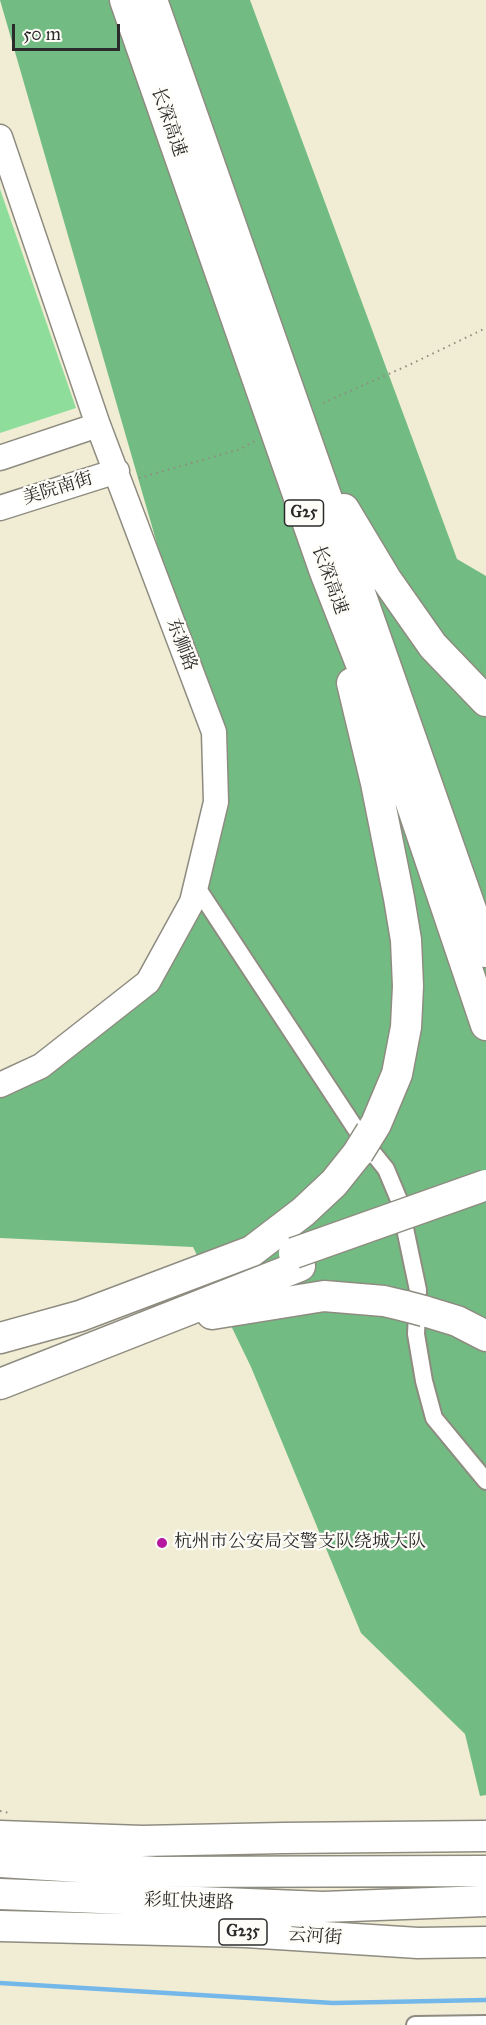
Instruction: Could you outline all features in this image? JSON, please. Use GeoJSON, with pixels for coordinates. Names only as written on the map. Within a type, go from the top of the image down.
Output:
{"type":"FeatureCollection","features":[{"type":"Feature","properties":{"kind":"highway","name":"长深高速"},"geometry":{"type":"LineString","coordinates":[[125,0],[325,572],[384,723],[486,1024]]}},
{"type":"Feature","properties":{"kind":"highway","name":"长深高速"},"geometry":{"type":"LineString","coordinates":[[152,0],[486,952]]}},
{"type":"Feature","properties":{"kind":"highway"},"geometry":{"type":"LineString","coordinates":[[312,458],[386,579],[433,646],[485,700]]}},
{"type":"Feature","properties":{"kind":"highway"},"geometry":{"type":"LineString","coordinates":[[80,1316],[252,1251],[303,1212],[334,1183],[376,1124],[397,1074],[406,1027],[408,986],[406,940],[376,783],[325,572]]}},
{"type":"Feature","properties":{"kind":"highway"},"geometry":{"type":"LineString","coordinates":[[0,1384],[142,1328],[297,1259],[486,1185]]}},
{"type":"Feature","properties":{"kind":"highway"},"geometry":{"type":"LineString","coordinates":[[0,1338],[80,1316],[201,1290],[486,1199]]}},
{"type":"Feature","properties":{"kind":"highway"},"geometry":{"type":"LineString","coordinates":[[142,1328],[324,1296],[384,1301],[457,1321],[486,1336]]}},
{"type":"Feature","properties":{"kind":"highway"},"geometry":{"type":"LineString","coordinates":[[0,1836],[142,1842],[486,1836]]}},
{"type":"Feature","properties":{"kind":"highway"},"geometry":{"type":"LineString","coordinates":[[232,1872],[316,1856],[486,1855]]}},
{"type":"Feature","properties":{"kind":"highway","name":"彩虹快速路"},"geometry":{"type":"LineString","coordinates":[[0,1862],[156,1872],[486,1871]]}},
{"type":"Feature","properties":{"kind":"highway","name":"彩虹快速路"},"geometry":{"type":"LineString","coordinates":[[0,1894],[312,1907],[369,1907],[486,1901]]}},
{"type":"Feature","properties":{"kind":"highway"},"geometry":{"type":"LineString","coordinates":[[369,1907],[457,1922],[486,1921]]}},
{"type":"Feature","properties":{"kind":"highway","name":"云河街"},"geometry":{"type":"LineString","coordinates":[[0,1926],[246,1932],[418,1943],[486,1942]]}},
{"type":"Feature","properties":{"kind":"street","name":"东狮路"},"geometry":{"type":"LineString","coordinates":[[0,137],[98,425],[214,732],[216,801],[192,902],[148,982],[41,1066],[0,1085]]}},
{"type":"Feature","properties":{"kind":"street"},"geometry":{"type":"LineString","coordinates":[[0,458],[98,425]]}},
{"type":"Feature","properties":{"kind":"street","name":"美院南街"},"geometry":{"type":"LineString","coordinates":[[0,508],[119,477]]}},
{"type":"Feature","properties":{"kind":"street"},"geometry":{"type":"LineString","coordinates":[[196,886],[365,1143],[386,1169],[399,1200],[418,1290],[416,1334],[424,1381],[434,1418],[486,1481]]}},
{"type":"Feature","properties":{"kind":"street"},"geometry":{"type":"LineString","coordinates":[[415,2025],[486,2024]]}},
{"type":"Feature","properties":{"kind":"path"},"geometry":{"type":"LineString","coordinates":[[323,403],[486,328]]}},
{"type":"Feature","properties":{"kind":"path"},"geometry":{"type":"LineString","coordinates":[[119,477],[241,449],[259,439]]}},
{"type":"Feature","properties":{"kind":"green space"},"geometry":{"type":"Polygon","coordinates":[[[0,0],[250,0],[457,559],[486,576],[486,1795],[480,1796],[465,1734],[361,1633],[251,1367],[193,1247],[0,1238],[0,1088],[148,982],[196,886],[216,801],[203,703],[0,0]]]}},
{"type":"Feature","properties":{"kind":"green space"},"geometry":{"type":"Polygon","coordinates":[[[0,189],[76,408],[0,433],[0,189]]]}},
{"type":"Feature","properties":{"kind":"waterway"},"geometry":{"type":"LineString","coordinates":[[0,1983],[333,2003],[486,2000]]}},
{"type":"Feature","properties":{"kind":"place","name":"杭州市公安局交警支队绕城大队"},"geometry":{"type":"Point","coordinates":[162,1543]}}]}
